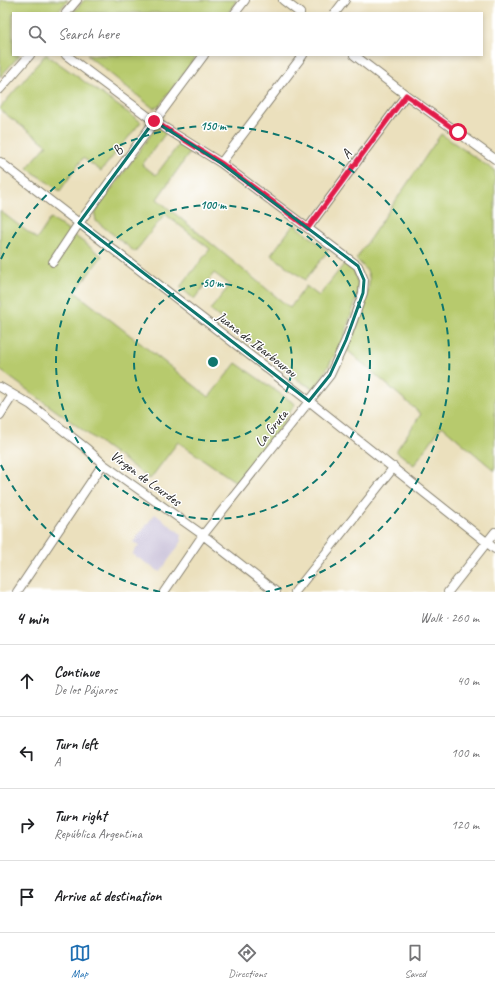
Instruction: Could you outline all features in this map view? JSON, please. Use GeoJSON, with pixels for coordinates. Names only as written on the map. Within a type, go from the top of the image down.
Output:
{"type":"FeatureCollection","features":[{"type":"Feature","properties":{"kind":"street"},"geometry":{"type":"LineString","coordinates":[[67,12],[77,0]]}},
{"type":"Feature","properties":{"kind":"street"},"geometry":{"type":"LineString","coordinates":[[236,12],[245,0]]}},
{"type":"Feature","properties":{"kind":"street"},"geometry":{"type":"LineString","coordinates":[[283,0],[299,12]]}},
{"type":"Feature","properties":{"kind":"street"},"geometry":{"type":"LineString","coordinates":[[336,12],[345,0]]}},
{"type":"Feature","properties":{"kind":"street"},"geometry":{"type":"LineString","coordinates":[[0,89],[29,56]]}},
{"type":"Feature","properties":{"kind":"street"},"geometry":{"type":"LineString","coordinates":[[67,56],[154,121],[221,163],[308,228]]}},
{"type":"Feature","properties":{"kind":"street","name":"B"},"geometry":{"type":"LineString","coordinates":[[53,262],[79,223],[203,56]]}},
{"type":"Feature","properties":{"kind":"street"},"geometry":{"type":"LineString","coordinates":[[221,163],[302,56]]}},
{"type":"Feature","properties":{"kind":"street"},"geometry":{"type":"LineString","coordinates":[[355,56],[406,95],[495,159]]}},
{"type":"Feature","properties":{"kind":"street","name":"A"},"geometry":{"type":"LineString","coordinates":[[308,228],[406,95]]}},
{"type":"Feature","properties":{"kind":"street","name":"Juana de Ibarbourou"},"geometry":{"type":"LineString","coordinates":[[0,162],[394,467],[495,549]]}},
{"type":"Feature","properties":{"kind":"street","name":"La Gruta"},"geometry":{"type":"LineString","coordinates":[[164,592],[203,535],[330,374],[346,340],[363,293],[364,280],[358,266],[308,228]]}},
{"type":"Feature","properties":{"kind":"street","name":"Virgen de Lourdes"},"geometry":{"type":"LineString","coordinates":[[0,387],[31,405],[87,449],[103,464],[203,535],[276,592]]}},
{"type":"Feature","properties":{"kind":"street"},"geometry":{"type":"LineString","coordinates":[[0,415],[13,395]]}},
{"type":"Feature","properties":{"kind":"street"},"geometry":{"type":"LineString","coordinates":[[17,592],[103,464]]}},
{"type":"Feature","properties":{"kind":"street"},"geometry":{"type":"LineString","coordinates":[[295,592],[394,467]]}},
{"type":"Feature","properties":{"kind":"street"},"geometry":{"type":"LineString","coordinates":[[448,592],[495,532]]}},
{"type":"Feature","properties":{"kind":"highlighted area"},"geometry":{"type":"Polygon","coordinates":[[[154,121],[221,163],[358,266],[364,280],[363,293],[346,340],[330,375],[309,401],[79,223],[154,121]]]}},
{"type":"Feature","properties":{"kind":"shaded area"},"geometry":{"type":"Polygon","coordinates":[[[155,514],[180,533],[182,541],[160,572],[132,554],[139,545],[133,542],[155,514]]]}},
{"type":"Feature","properties":{"kind":"green space"},"geometry":{"type":"Polygon","coordinates":[[[0,0],[68,0],[58,12],[12,12],[12,56],[19,56],[0,77],[0,0]]]}},
{"type":"Feature","properties":{"kind":"green space"},"geometry":{"type":"Polygon","coordinates":[[[84,0],[237,0],[229,12],[74,12],[84,0]]]}},
{"type":"Feature","properties":{"kind":"green space"},"geometry":{"type":"Polygon","coordinates":[[[44,56],[48,56],[141,122],[101,171],[83,158],[60,191],[27,168],[47,145],[0,110],[0,108],[44,56]]]}},
{"type":"Feature","properties":{"kind":"green space"},"geometry":{"type":"Polygon","coordinates":[[[88,56],[196,56],[159,106],[153,108],[88,56]]]}},
{"type":"Feature","properties":{"kind":"green space"},"geometry":{"type":"Polygon","coordinates":[[[159,128],[168,130],[142,165],[156,175],[182,140],[193,148],[157,199],[290,308],[306,286],[319,296],[344,264],[354,271],[358,285],[358,294],[343,340],[316,388],[312,388],[301,382],[210,310],[230,285],[214,273],[194,299],[180,287],[210,249],[165,214],[135,252],[96,221],[95,215],[98,208],[155,129],[159,128]]]}},
{"type":"Feature","properties":{"kind":"green space"},"geometry":{"type":"Polygon","coordinates":[[[441,134],[495,171],[495,471],[442,426],[414,465],[396,451],[421,414],[347,350],[365,302],[369,283],[367,271],[356,259],[441,134]]]}},
{"type":"Feature","properties":{"kind":"green space"},"geometry":{"type":"Polygon","coordinates":[[[0,211],[37,239],[51,218],[102,256],[75,292],[209,397],[236,363],[295,404],[280,428],[236,482],[178,442],[150,479],[0,370],[0,211]]]}},
{"type":"Feature","properties":{"kind":"green space"},"geometry":{"type":"Polygon","coordinates":[[[294,224],[328,251],[305,280],[271,255],[294,224]]]}},
{"type":"Feature","properties":{"kind":"route"},"geometry":{"type":"LineString","coordinates":[[154,121],[221,163],[308,228],[406,95],[458,132]]}}]}
